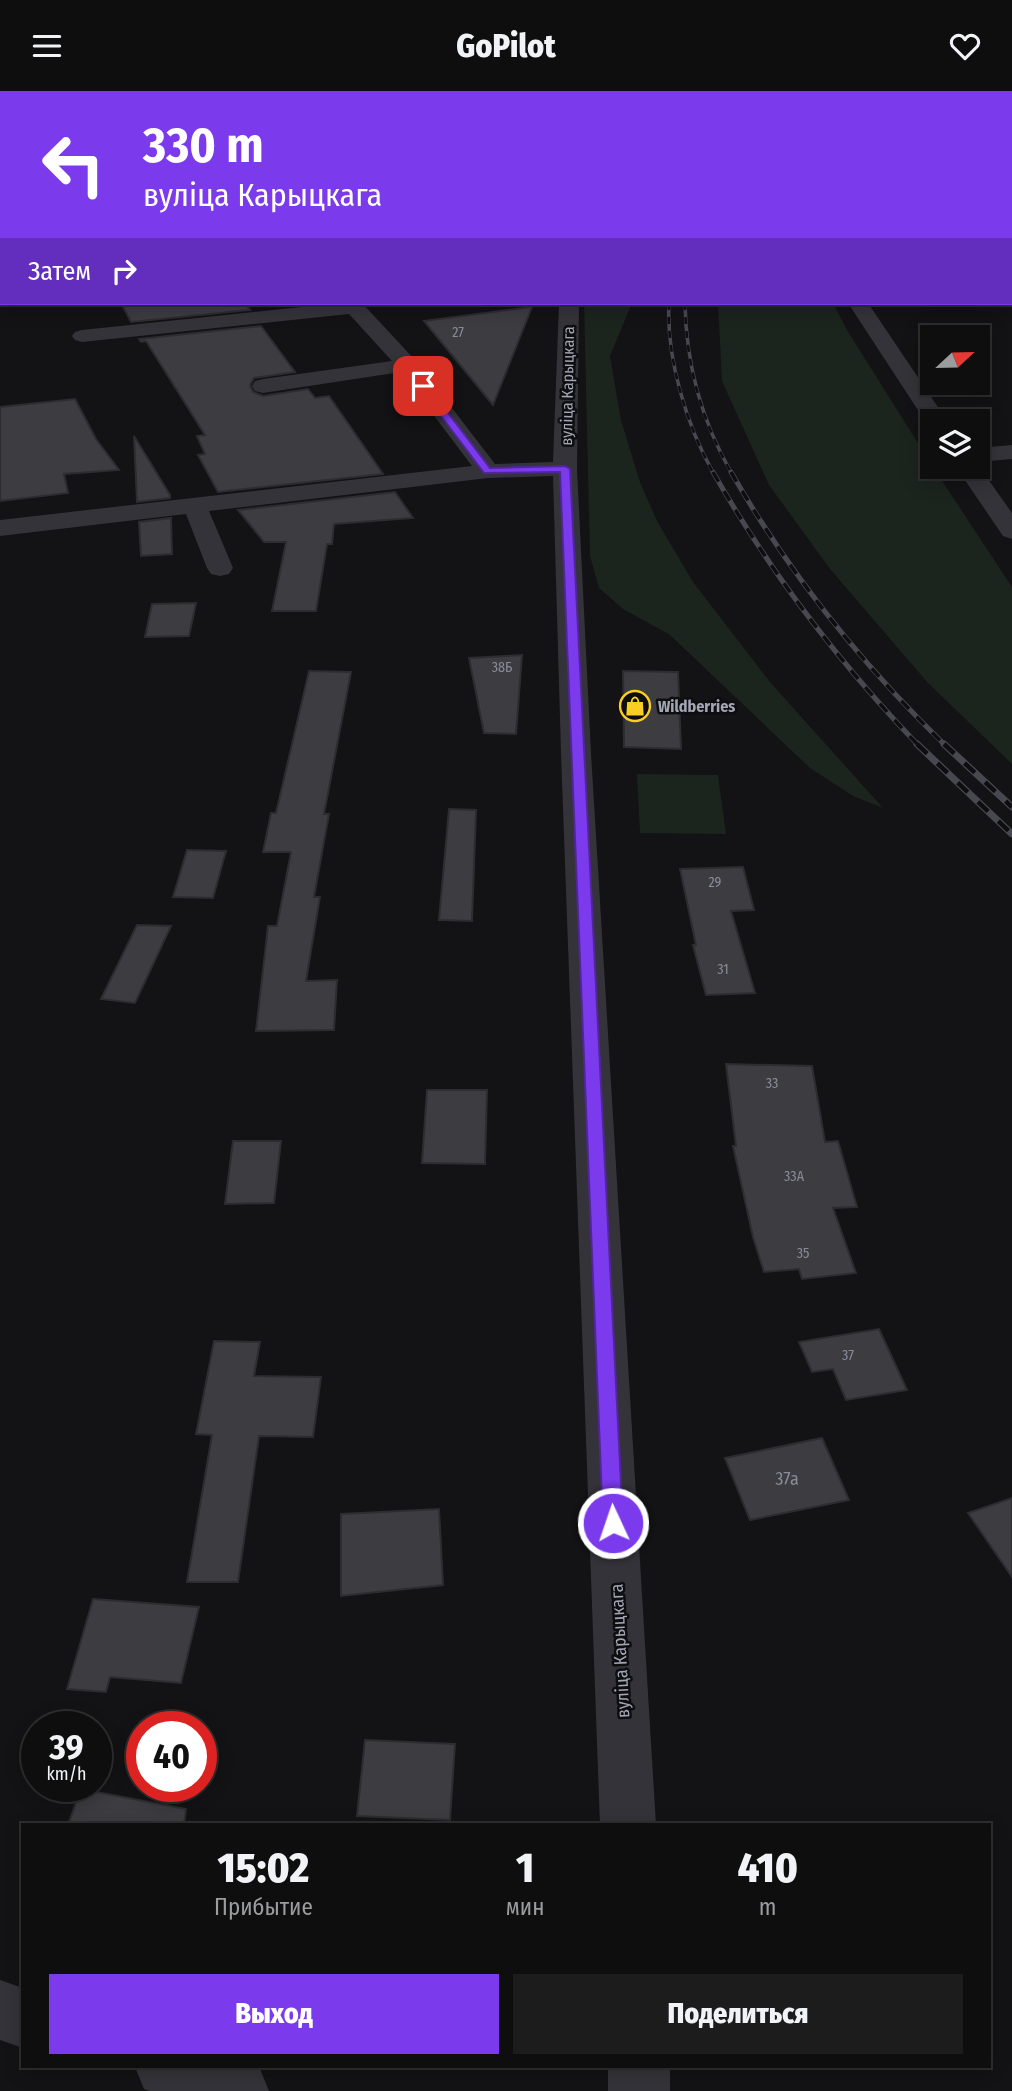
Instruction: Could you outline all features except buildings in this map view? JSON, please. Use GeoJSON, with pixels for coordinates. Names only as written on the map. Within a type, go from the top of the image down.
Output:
{"type":"FeatureCollection","features":[{"type":"Feature","properties":{"kind":"street"},"geometry":{"type":"LineString","coordinates":[[82,336],[352,305],[407,365],[488,471]]}},
{"type":"Feature","properties":{"kind":"street","name":"вуліца Карыцкага"},"geometry":{"type":"LineString","coordinates":[[569,305],[565,469],[628,1823]]}},
{"type":"Feature","properties":{"kind":"street"},"geometry":{"type":"LineString","coordinates":[[859,305],[928,409]]}},
{"type":"Feature","properties":{"kind":"street"},"geometry":{"type":"LineString","coordinates":[[263,386],[407,365]]}},
{"type":"Feature","properties":{"kind":"street"},"geometry":{"type":"LineString","coordinates":[[990,454],[1012,452]]}},
{"type":"Feature","properties":{"kind":"street","name":"вуліца Карыцкага"},"geometry":{"type":"LineString","coordinates":[[0,528],[488,471],[565,469]]}},
{"type":"Feature","properties":{"kind":"street"},"geometry":{"type":"LineString","coordinates":[[976,479],[1012,531]]}},
{"type":"Feature","properties":{"kind":"street"},"geometry":{"type":"LineString","coordinates":[[194,504],[220,568]]}},
{"type":"Feature","properties":{"kind":"street"},"geometry":{"type":"LineString","coordinates":[[0,2010],[21,2017]]}},
{"type":"Feature","properties":{"kind":"street"},"geometry":{"type":"LineString","coordinates":[[169,2068],[238,2091]]}},
{"type":"Feature","properties":{"kind":"street"},"geometry":{"type":"LineString","coordinates":[[639,2068],[639,2091]]}},
{"type":"Feature","properties":{"kind":"shaded area"},"geometry":{"type":"Polygon","coordinates":[[[584,305],[631,305],[610,356],[621,420],[640,482],[657,521],[693,582],[770,682],[883,808],[853,796],[810,768],[670,635],[623,609],[599,588],[590,556],[584,305]]]}},
{"type":"Feature","properties":{"kind":"shaded area"},"geometry":{"type":"Polygon","coordinates":[[[718,305],[834,305],[920,446],[920,479],[941,479],[1012,587],[1012,764],[928,683],[830,569],[769,485],[722,381],[718,305]]]}},
{"type":"Feature","properties":{"kind":"shaded area"},"geometry":{"type":"Polygon","coordinates":[[[637,774],[718,775],[726,834],[640,833],[637,774]]]}},
{"type":"Feature","properties":{"kind":"railway"},"geometry":{"type":"LineString","coordinates":[[669,305],[671,346],[680,391],[695,435],[714,474]]}},
{"type":"Feature","properties":{"kind":"railway"},"geometry":{"type":"LineString","coordinates":[[685,305],[688,348],[697,391],[712,433],[732,474]]}},
{"type":"Feature","properties":{"kind":"railway"},"geometry":{"type":"LineString","coordinates":[[713,472],[758,545],[807,615],[861,682],[918,745]]}},
{"type":"Feature","properties":{"kind":"railway"},"geometry":{"type":"LineString","coordinates":[[731,472],[777,546],[829,617],[885,683],[944,744]]}},
{"type":"Feature","properties":{"kind":"railway"},"geometry":{"type":"LineString","coordinates":[[944,744],[1012,807]]}},
{"type":"Feature","properties":{"kind":"railway"},"geometry":{"type":"LineString","coordinates":[[918,745],[1012,834]]}},
{"type":"Feature","properties":{"kind":"place","name":"Wildberries"},"geometry":{"type":"Point","coordinates":[635,706]}},
{"type":"Feature","properties":{"kind":"route"},"geometry":{"type":"LineString","coordinates":[[423,386],[488,471],[565,469],[577,781],[613,1523]]}}]}
